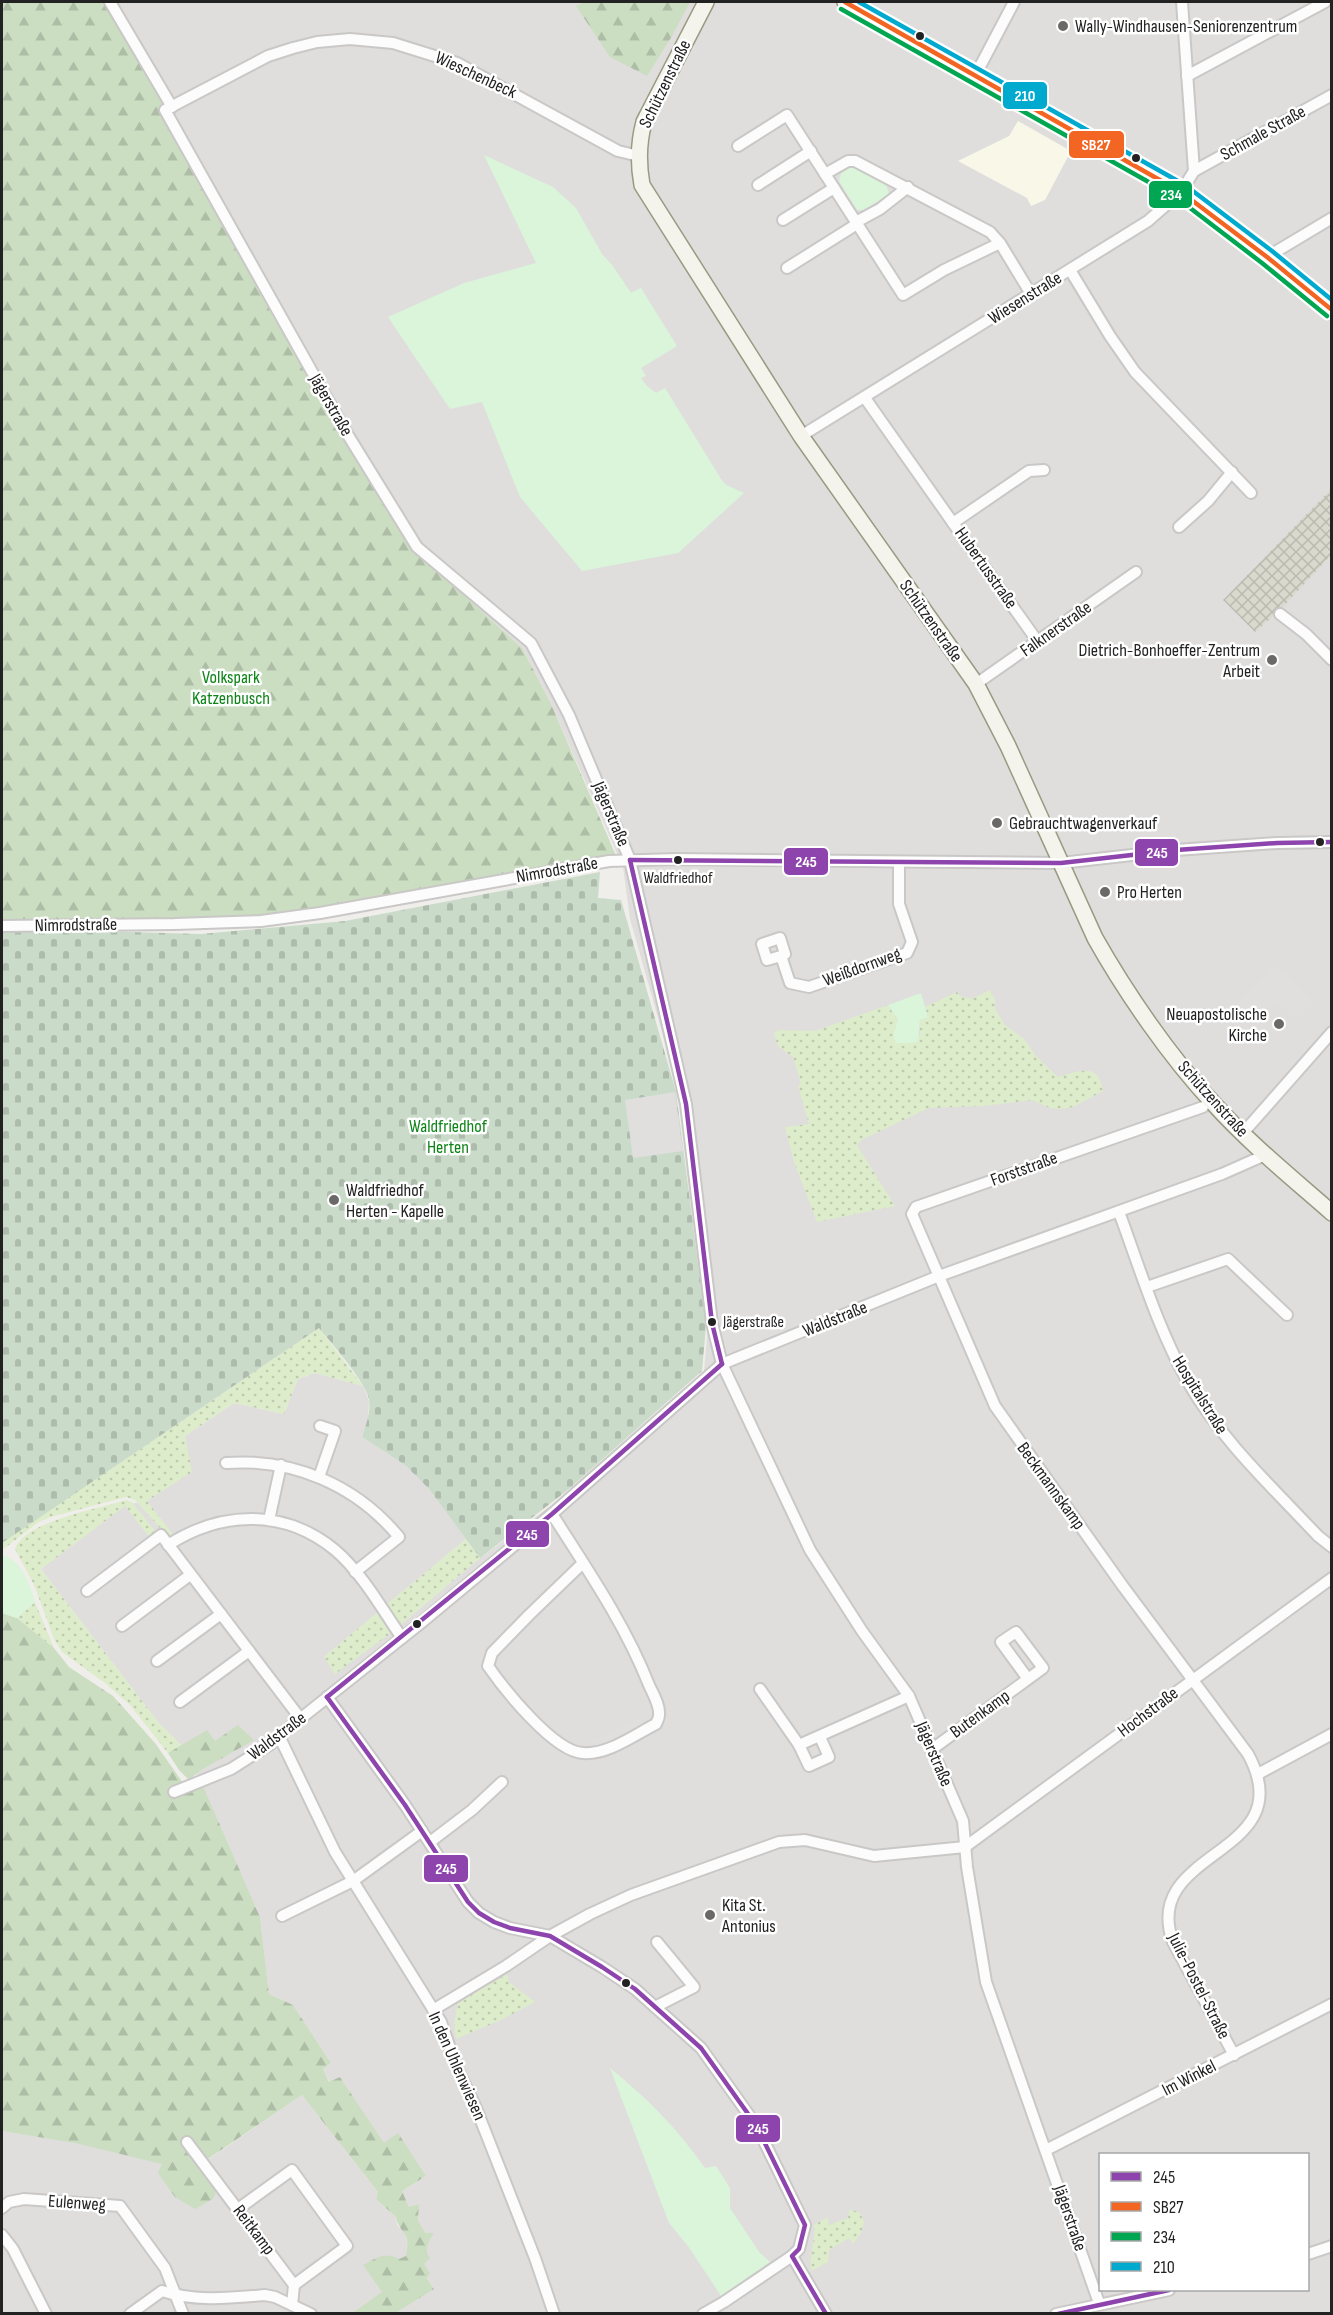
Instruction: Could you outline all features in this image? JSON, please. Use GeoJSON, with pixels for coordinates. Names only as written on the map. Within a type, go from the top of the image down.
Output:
{"type":"FeatureCollection","features":[{"type":"Feature","properties":{"kind":"main road","name":"Schützenstraße"},"geometry":{"type":"LineString","coordinates":[[706,2],[644,122],[638,142],[642,185],[801,436],[976,684],[1008,746],[1095,938],[1111,966],[1176,1058],[1212,1103],[1265,1155],[1332,1213]]}},
{"type":"Feature","properties":{"kind":"main road"},"geometry":{"type":"LineString","coordinates":[[847,2],[1181,192],[1267,256],[1332,310]]}},
{"type":"Feature","properties":{"kind":"street","name":"Jägerstraße"},"geometry":{"type":"LineString","coordinates":[[110,2],[172,107],[165,110],[242,249],[343,427],[417,547],[531,643],[569,715],[630,860],[686,1104],[712,1323],[722,1364],[810,1550],[862,1631],[909,1696],[963,1821],[967,1867],[986,1982],[1099,2303]]}},
{"type":"Feature","properties":{"kind":"street"},"geometry":{"type":"LineString","coordinates":[[976,74],[1014,2]]}},
{"type":"Feature","properties":{"kind":"street"},"geometry":{"type":"LineString","coordinates":[[1182,2],[1194,171]]}},
{"type":"Feature","properties":{"kind":"street"},"geometry":{"type":"LineString","coordinates":[[1187,76],[1325,2]]}},
{"type":"Feature","properties":{"kind":"street","name":"Wieschenbeck"},"geometry":{"type":"LineString","coordinates":[[172,107],[268,56],[293,48],[317,42],[350,39],[393,43],[413,47],[458,63],[618,151],[639,156]]}},
{"type":"Feature","properties":{"kind":"street","name":"Schmale Straße"},"geometry":{"type":"LineString","coordinates":[[1194,171],[1332,95]]}},
{"type":"Feature","properties":{"kind":"street"},"geometry":{"type":"LineString","coordinates":[[738,146],[787,115],[903,295],[944,270],[999,243]]}},
{"type":"Feature","properties":{"kind":"street"},"geometry":{"type":"LineString","coordinates":[[758,185],[811,151]]}},
{"type":"Feature","properties":{"kind":"street"},"geometry":{"type":"LineString","coordinates":[[825,174],[848,161],[855,161],[990,232],[1031,294]]}},
{"type":"Feature","properties":{"kind":"street","name":"Wiesenstraße"},"geometry":{"type":"LineString","coordinates":[[801,436],[1148,220],[1181,192],[1194,171]]}},
{"type":"Feature","properties":{"kind":"street"},"geometry":{"type":"LineString","coordinates":[[783,220],[834,188]]}},
{"type":"Feature","properties":{"kind":"street"},"geometry":{"type":"LineString","coordinates":[[787,268],[880,209],[908,188]]}},
{"type":"Feature","properties":{"kind":"street"},"geometry":{"type":"LineString","coordinates":[[1267,256],[1332,218]]}},
{"type":"Feature","properties":{"kind":"street"},"geometry":{"type":"LineString","coordinates":[[1070,270],[1135,372],[1251,493]]}},
{"type":"Feature","properties":{"kind":"street"},"geometry":{"type":"LineString","coordinates":[[865,398],[953,524]]}},
{"type":"Feature","properties":{"kind":"street","name":"Hubertusstraße"},"geometry":{"type":"LineString","coordinates":[[1038,642],[953,524],[1029,471],[1044,470]]}},
{"type":"Feature","properties":{"kind":"street"},"geometry":{"type":"LineString","coordinates":[[1179,527],[1208,501],[1232,472]]}},
{"type":"Feature","properties":{"kind":"street","name":"Falknerstraße"},"geometry":{"type":"LineString","coordinates":[[976,684],[1136,572]]}},
{"type":"Feature","properties":{"kind":"street"},"geometry":{"type":"LineString","coordinates":[[1280,614],[1306,634],[1332,660]]}},
{"type":"Feature","properties":{"kind":"street","name":"Nimrodstraße"},"geometry":{"type":"LineString","coordinates":[[2,926],[261,921],[320,913],[592,864],[630,860],[1061,863],[1176,850],[1277,843],[1332,842]]}},
{"type":"Feature","properties":{"kind":"street","name":"Weißdornweg"},"geometry":{"type":"LineString","coordinates":[[781,956],[790,983],[809,987],[907,953],[912,942],[899,904],[899,862]]}},
{"type":"Feature","properties":{"kind":"street"},"geometry":{"type":"LineString","coordinates":[[1243,1134],[1332,1032]]}},
{"type":"Feature","properties":{"kind":"street","name":"Forststraße"},"geometry":{"type":"LineString","coordinates":[[939,1276],[912,1214],[916,1207],[1203,1107]]}},
{"type":"Feature","properties":{"kind":"street","name":"Waldstraße"},"geometry":{"type":"LineString","coordinates":[[174,1792],[231,1769],[280,1738],[300,1718],[402,1638],[552,1514],[722,1364],[939,1276],[1222,1174],[1265,1155]]}},
{"type":"Feature","properties":{"kind":"street","name":"Hospitalstraße"},"geometry":{"type":"LineString","coordinates":[[1119,1212],[1171,1350],[1207,1412],[1235,1449],[1318,1536],[1332,1547]]}},
{"type":"Feature","properties":{"kind":"street"},"geometry":{"type":"LineString","coordinates":[[1147,1287],[1228,1258],[1287,1315]]}},
{"type":"Feature","properties":{"kind":"street","name":"Beckmannskamp"},"geometry":{"type":"LineString","coordinates":[[939,1276],[995,1406],[1122,1585],[1193,1679]]}},
{"type":"Feature","properties":{"kind":"street"},"geometry":{"type":"LineString","coordinates":[[319,1477],[335,1431],[320,1426]]}},
{"type":"Feature","properties":{"kind":"street"},"geometry":{"type":"LineString","coordinates":[[226,1463],[280,1465],[334,1483],[360,1500],[389,1525],[399,1537],[355,1572]]}},
{"type":"Feature","properties":{"kind":"street"},"geometry":{"type":"LineString","coordinates":[[269,1520],[280,1465]]}},
{"type":"Feature","properties":{"kind":"street"},"geometry":{"type":"LineString","coordinates":[[552,1514],[583,1563],[612,1609],[644,1672],[658,1707],[659,1717],[656,1724],[609,1749],[583,1753],[568,1749],[537,1724],[488,1666],[492,1653],[583,1563]]}},
{"type":"Feature","properties":{"kind":"street"},"geometry":{"type":"LineString","coordinates":[[168,1545],[198,1529],[225,1520],[250,1518],[290,1525],[308,1533],[334,1550],[355,1572],[402,1638]]}},
{"type":"Feature","properties":{"kind":"street"},"geometry":{"type":"LineString","coordinates":[[87,1591],[161,1535],[300,1718]]}},
{"type":"Feature","properties":{"kind":"street"},"geometry":{"type":"LineString","coordinates":[[122,1626],[190,1575]]}},
{"type":"Feature","properties":{"kind":"street","name":"Hochstraße"},"geometry":{"type":"LineString","coordinates":[[965,1847],[1332,1578]]}},
{"type":"Feature","properties":{"kind":"street"},"geometry":{"type":"LineString","coordinates":[[157,1661],[221,1614]]}},
{"type":"Feature","properties":{"kind":"street"},"geometry":{"type":"LineString","coordinates":[[180,1702],[249,1651]]}},
{"type":"Feature","properties":{"kind":"street","name":"Butenkamp"},"geometry":{"type":"LineString","coordinates":[[931,1750],[1028,1679]]}},
{"type":"Feature","properties":{"kind":"street","name":"Julie-Postel-Straße"},"geometry":{"type":"LineString","coordinates":[[1193,1679],[1248,1754],[1258,1774],[1261,1799],[1247,1828],[1179,1884],[1170,1900],[1167,1915],[1173,1942],[1234,2055]]}},
{"type":"Feature","properties":{"kind":"street"},"geometry":{"type":"LineString","coordinates":[[760,1689],[799,1745],[809,1766],[829,1757],[820,1737]]}},
{"type":"Feature","properties":{"kind":"street"},"geometry":{"type":"LineString","coordinates":[[799,1745],[909,1696]]}},
{"type":"Feature","properties":{"kind":"street"},"geometry":{"type":"LineString","coordinates":[[327,1697],[430,1842],[468,1902],[479,1913],[510,1928],[550,1936],[610,1972],[655,2007],[701,2048],[756,2126],[805,2225],[799,2249],[724,2302],[703,2313]]}},
{"type":"Feature","properties":{"kind":"street"},"geometry":{"type":"LineString","coordinates":[[1258,1774],[1332,1734]]}},
{"type":"Feature","properties":{"kind":"street","name":"In den Uhlenwiesen"},"geometry":{"type":"LineString","coordinates":[[280,1738],[335,1852],[441,2022],[496,2157],[554,2313]]}},
{"type":"Feature","properties":{"kind":"street"},"geometry":{"type":"LineString","coordinates":[[430,1842],[472,1810],[502,1782]]}},
{"type":"Feature","properties":{"kind":"street"},"geometry":{"type":"LineString","coordinates":[[282,1916],[353,1881],[422,1831]]}},
{"type":"Feature","properties":{"kind":"street"},"geometry":{"type":"LineString","coordinates":[[433,2010],[506,1966],[550,1936],[590,1914],[631,1895],[778,1842],[805,1840],[874,1856],[965,1847]]}},
{"type":"Feature","properties":{"kind":"street"},"geometry":{"type":"LineString","coordinates":[[655,2007],[694,1987],[657,1942]]}},
{"type":"Feature","properties":{"kind":"street","name":"Im Winkel"},"geometry":{"type":"LineString","coordinates":[[1047,2150],[1332,2004]]}},
{"type":"Feature","properties":{"kind":"street","name":"Reitkamp"},"geometry":{"type":"LineString","coordinates":[[187,2142],[294,2285]]}},
{"type":"Feature","properties":{"kind":"street"},"geometry":{"type":"LineString","coordinates":[[238,2209],[292,2170],[347,2246],[294,2285],[292,2305]]}},
{"type":"Feature","properties":{"kind":"street","name":"Eulenweg"},"geometry":{"type":"LineString","coordinates":[[2,2208],[7,2203],[24,2199],[120,2206],[165,2268],[183,2313]]}},
{"type":"Feature","properties":{"kind":"street"},"geometry":{"type":"LineString","coordinates":[[2,2235],[13,2249],[46,2313]]}},
{"type":"Feature","properties":{"kind":"street"},"geometry":{"type":"LineString","coordinates":[[1309,2254],[1332,2246]]}},
{"type":"Feature","properties":{"kind":"street"},"geometry":{"type":"LineString","coordinates":[[792,2256],[826,2313]]}},
{"type":"Feature","properties":{"kind":"street"},"geometry":{"type":"LineString","coordinates":[[130,2313],[162,2291],[176,2296],[203,2299],[275,2296],[311,2313]]}},
{"type":"Feature","properties":{"kind":"street"},"geometry":{"type":"LineString","coordinates":[[1056,2313],[1159,2291]]}},
{"type":"Feature","properties":{"kind":"shaded area"},"geometry":{"type":"Polygon","coordinates":[[[112,2],[1331,2],[1331,2313],[396,2313],[434,2289],[427,2277],[424,2264],[427,2243],[418,2220],[419,2204],[409,2207],[402,2191],[426,2176],[398,2134],[384,2144],[340,2077],[330,2083],[323,2069],[331,2063],[293,2005],[269,1994],[260,1917],[203,1787],[182,1746],[158,1722],[41,1569],[125,1505],[146,1501],[185,1436],[234,1403],[284,1414],[298,1379],[315,1373],[363,1386],[369,1401],[368,1420],[362,1437],[405,1465],[429,1489],[466,1539],[324,1657],[387,1636],[480,1558],[571,1491],[704,1371],[708,1325],[678,1089],[630,919],[623,867],[551,704],[522,648],[412,548],[262,284],[112,2]]]}},
{"type":"Feature","properties":{"kind":"shaded area"},"geometry":{"type":"Polygon","coordinates":[[[1018,121],[1071,151],[1045,200],[1031,206],[1027,198],[958,161],[1009,136],[1018,121]]]}},
{"type":"Feature","properties":{"kind":"shaded area"},"geometry":{"type":"Polygon","coordinates":[[[1331,489],[1331,555],[1282,608],[1255,632],[1223,600],[1331,489]]]}},
{"type":"Feature","properties":{"kind":"shaded area"},"geometry":{"type":"Polygon","coordinates":[[[1276,966],[1313,1000],[1311,1006],[1295,1020],[1277,1000],[1255,1020],[1238,1002],[1276,966]]]}},
{"type":"Feature","properties":{"kind":"shaded area"},"geometry":{"type":"Polygon","coordinates":[[[675,1092],[683,1151],[633,1158],[625,1100],[675,1092]]]}},
{"type":"Feature","properties":{"kind":"shaded area"},"geometry":{"type":"Polygon","coordinates":[[[640,1716],[645,1724],[596,1749],[591,1739],[603,1737],[640,1716]]]}},
{"type":"Feature","properties":{"kind":"shaded area"},"geometry":{"type":"Polygon","coordinates":[[[302,2095],[378,2192],[376,2199],[396,2217],[397,2225],[404,2232],[407,2241],[406,2256],[399,2260],[364,2265],[383,2292],[352,2313],[2,2313],[2,2131],[195,2161],[209,2159],[302,2095]]]}},
{"type":"Feature","properties":{"kind":"green space","name":"Volkspark Katzenbusch"},"geometry":{"type":"Polygon","coordinates":[[[2,2],[109,2],[172,107],[166,110],[412,548],[522,648],[551,704],[617,858],[321,912],[177,919],[2,922],[2,2]]]}},
{"type":"Feature","properties":{"kind":"green space"},"geometry":{"type":"Polygon","coordinates":[[[585,2],[690,2],[647,76],[610,57],[576,6],[585,2]]]}},
{"type":"Feature","properties":{"kind":"green space"},"geometry":{"type":"Polygon","coordinates":[[[484,155],[553,187],[576,208],[602,254],[631,293],[641,288],[677,346],[641,368],[646,376],[641,378],[656,393],[665,388],[721,479],[726,485],[744,493],[678,553],[582,571],[520,497],[482,402],[450,409],[388,317],[464,283],[536,263],[484,155]]]}},
{"type":"Feature","properties":{"kind":"green space"},"geometry":{"type":"Polygon","coordinates":[[[851,167],[886,184],[889,194],[864,210],[857,210],[839,181],[841,173],[851,167]]]}},
{"type":"Feature","properties":{"kind":"green space","name":"Waldfriedhof Herten"},"geometry":{"type":"Polygon","coordinates":[[[600,872],[598,898],[621,900],[676,1092],[706,1326],[702,1371],[569,1489],[480,1558],[429,1489],[405,1465],[362,1437],[369,1409],[366,1391],[319,1328],[2,1543],[2,931],[57,930],[201,934],[345,921],[600,872]]]}},
{"type":"Feature","properties":{"kind":"green space"},"geometry":{"type":"Polygon","coordinates":[[[990,990],[995,999],[995,1009],[1005,1025],[1024,1039],[1036,1056],[1058,1077],[1080,1071],[1093,1072],[1101,1082],[1103,1091],[1073,1107],[1061,1109],[1050,1108],[1032,1100],[984,1106],[929,1108],[863,1139],[857,1145],[895,1206],[817,1222],[794,1162],[785,1127],[809,1124],[798,1086],[801,1084],[793,1057],[778,1046],[774,1034],[777,1030],[815,1031],[888,1005],[898,1020],[893,1035],[920,1035],[920,1020],[928,1016],[925,1007],[957,992],[960,996],[972,999],[990,990]]]}},
{"type":"Feature","properties":{"kind":"green space"},"geometry":{"type":"Polygon","coordinates":[[[921,993],[928,1017],[920,1020],[918,1041],[896,1043],[893,1035],[898,1020],[888,1005],[921,993]]]}},
{"type":"Feature","properties":{"kind":"green space"},"geometry":{"type":"Polygon","coordinates":[[[319,1328],[363,1386],[315,1373],[298,1379],[284,1414],[234,1403],[185,1436],[192,1472],[147,1501],[175,1537],[169,1538],[135,1500],[126,1497],[39,1522],[2,1550],[2,1528],[105,1473],[319,1328]]]}},
{"type":"Feature","properties":{"kind":"green space"},"geometry":{"type":"Polygon","coordinates":[[[126,1500],[132,1502],[158,1535],[151,1539],[125,1506],[41,1569],[158,1722],[182,1746],[168,1753],[129,1704],[105,1683],[62,1652],[54,1639],[34,1585],[15,1549],[21,1539],[47,1524],[126,1500]]]}},
{"type":"Feature","properties":{"kind":"green space"},"geometry":{"type":"Polygon","coordinates":[[[466,1539],[480,1558],[398,1625],[385,1606],[466,1539]]]}},
{"type":"Feature","properties":{"kind":"green space"},"geometry":{"type":"Polygon","coordinates":[[[2,1555],[15,1562],[20,1568],[28,1581],[35,1602],[17,1618],[2,1613],[2,1555]]]}},
{"type":"Feature","properties":{"kind":"green space"},"geometry":{"type":"Polygon","coordinates":[[[35,1602],[54,1648],[17,1618],[35,1602]]]}},
{"type":"Feature","properties":{"kind":"green space"},"geometry":{"type":"Polygon","coordinates":[[[378,1612],[391,1633],[335,1674],[324,1657],[378,1612]]]}},
{"type":"Feature","properties":{"kind":"green space"},"geometry":{"type":"Polygon","coordinates":[[[2,1613],[17,1618],[54,1648],[69,1667],[113,1696],[155,1743],[188,1790],[203,1786],[260,1917],[269,1994],[293,2005],[331,2063],[323,2069],[329,2082],[340,2077],[384,2143],[398,2133],[426,2176],[402,2191],[409,2207],[419,2204],[418,2220],[425,2233],[434,2233],[427,2248],[430,2258],[424,2264],[430,2273],[427,2278],[434,2289],[396,2313],[352,2313],[382,2292],[363,2265],[381,2256],[399,2259],[406,2256],[407,2240],[396,2217],[376,2199],[378,2192],[302,2095],[208,2159],[196,2161],[216,2192],[213,2199],[195,2209],[175,2197],[158,2173],[162,2164],[75,2143],[2,2131],[2,1613]]]}},
{"type":"Feature","properties":{"kind":"green space"},"geometry":{"type":"Polygon","coordinates":[[[238,1725],[254,1740],[201,1770],[189,1780],[168,1753],[207,1730],[215,1741],[238,1725]]]}},
{"type":"Feature","properties":{"kind":"green space"},"geometry":{"type":"Polygon","coordinates":[[[507,1974],[509,1982],[535,2002],[501,2020],[456,2039],[454,2024],[458,2003],[507,1974]]]}},
{"type":"Feature","properties":{"kind":"green space"},"geometry":{"type":"Polygon","coordinates":[[[610,2068],[661,2115],[705,2168],[716,2166],[730,2188],[730,2208],[759,2252],[770,2262],[721,2296],[688,2246],[669,2223],[610,2068]]]}},
{"type":"Feature","properties":{"kind":"green space"},"geometry":{"type":"Polygon","coordinates":[[[850,2209],[860,2213],[864,2222],[861,2233],[853,2244],[849,2238],[829,2250],[828,2262],[811,2271],[814,2225],[828,2217],[828,2225],[848,2218],[850,2209]]]}},
{"type":"Feature","properties":{"kind":"transit line","name":"SB27"},"geometry":{"type":"LineString","coordinates":[[845,2],[1181,192],[1332,310]]}},
{"type":"Feature","properties":{"kind":"transit line","name":"210"},"geometry":{"type":"LineString","coordinates":[[859,2],[1185,185],[1332,300]]}},
{"type":"Feature","properties":{"kind":"transit line","name":"234"},"geometry":{"type":"LineString","coordinates":[[841,9],[1177,198],[1327,316]]}},
{"type":"Feature","properties":{"kind":"transit line","name":"245"},"geometry":{"type":"LineString","coordinates":[[630,860],[1061,863],[1176,850],[1277,843],[1332,842]]}},
{"type":"Feature","properties":{"kind":"transit line","name":"245"},"geometry":{"type":"LineString","coordinates":[[630,860],[686,1104],[712,1323],[722,1364]]}},
{"type":"Feature","properties":{"kind":"transit line","name":"245"},"geometry":{"type":"LineString","coordinates":[[327,1697],[552,1514],[722,1364]]}},
{"type":"Feature","properties":{"kind":"transit line","name":"245"},"geometry":{"type":"LineString","coordinates":[[327,1697],[405,1805],[468,1902],[479,1913],[510,1928],[550,1936],[602,1967],[635,1989],[701,2048],[756,2125],[805,2225],[799,2249],[792,2256],[826,2314]]}},
{"type":"Feature","properties":{"kind":"transit line","name":"245"},"geometry":{"type":"LineString","coordinates":[[1058,2314],[1164,2291]]}},
{"type":"Feature","properties":{"kind":"place","name":"Wally-Windhausen-Seniorenzentrum"},"geometry":{"type":"Point","coordinates":[1063,26]}},
{"type":"Feature","properties":{"kind":"place","name":"Dietrich-Bonhoeffer-Zentrum Arbeit"},"geometry":{"type":"Point","coordinates":[1272,660]}},
{"type":"Feature","properties":{"kind":"place","name":"Gebrauchtwagenverkauf"},"geometry":{"type":"Point","coordinates":[997,823]}},
{"type":"Feature","properties":{"kind":"place","name":"Waldfriedhof"},"geometry":{"type":"Point","coordinates":[678,860]}},
{"type":"Feature","properties":{"kind":"place","name":"Pro Herten"},"geometry":{"type":"Point","coordinates":[1105,892]}},
{"type":"Feature","properties":{"kind":"place","name":"Neuapostolische Kirche"},"geometry":{"type":"Point","coordinates":[1279,1024]}},
{"type":"Feature","properties":{"kind":"place","name":"Waldfriedhof Herten - Kapelle"},"geometry":{"type":"Point","coordinates":[334,1200]}},
{"type":"Feature","properties":{"kind":"place","name":"Jägerstraße"},"geometry":{"type":"Point","coordinates":[712,1322]}},
{"type":"Feature","properties":{"kind":"place","name":"Kita St. Antonius"},"geometry":{"type":"Point","coordinates":[710,1915]}}]}
